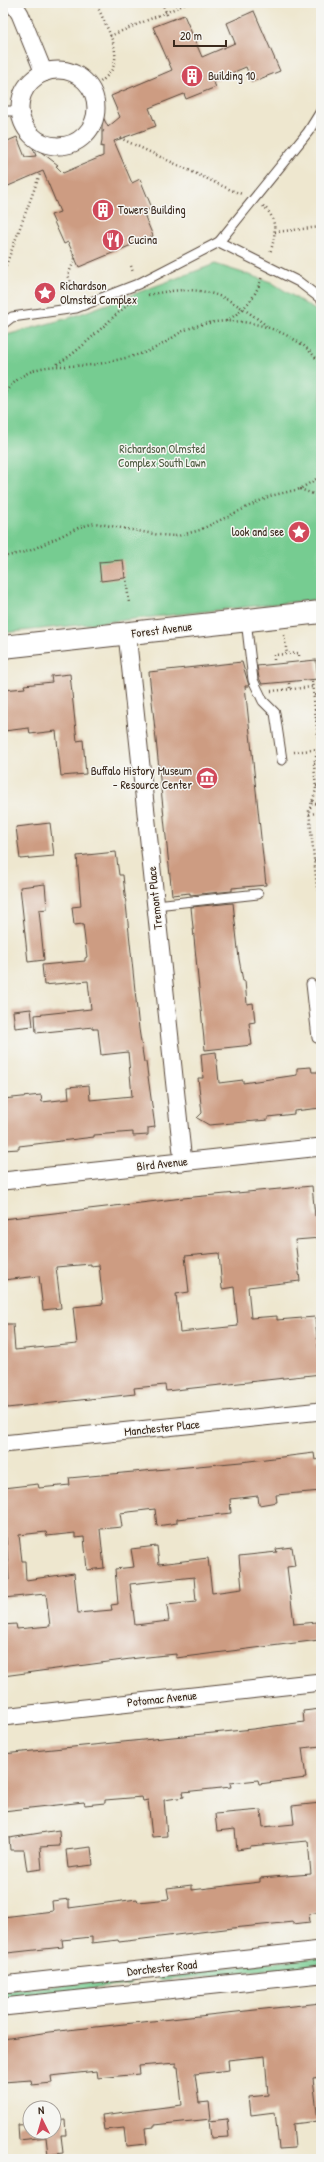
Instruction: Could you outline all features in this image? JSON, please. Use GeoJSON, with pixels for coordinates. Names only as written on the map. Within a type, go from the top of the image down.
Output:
{"type":"FeatureCollection","features":[{"type":"Feature","properties":{"kind":"street"},"geometry":{"type":"LineString","coordinates":[[13,3],[20,14],[44,73]]}},
{"type":"Feature","properties":{"kind":"street"},"geometry":{"type":"LineString","coordinates":[[57,70],[70,72],[82,78],[90,88],[96,100],[96,113],[99,129],[73,143],[62,146],[50,145],[38,141],[29,133],[23,123],[18,101],[34,79],[44,73],[57,70]]}},
{"type":"Feature","properties":{"kind":"street","name":"Forest Avenue"},"geometry":{"type":"LineString","coordinates":[[3,647],[321,612]]}},
{"type":"Feature","properties":{"kind":"street","name":"Tremont Place"},"geometry":{"type":"LineString","coordinates":[[127,634],[182,1162]]}},
{"type":"Feature","properties":{"kind":"street","name":"Bird Avenue"},"geometry":{"type":"LineString","coordinates":[[3,1181],[321,1147]]}},
{"type":"Feature","properties":{"kind":"street","name":"Manchester Place"},"geometry":{"type":"LineString","coordinates":[[3,1444],[321,1411]]}},
{"type":"Feature","properties":{"kind":"street","name":"Potomac Avenue"},"geometry":{"type":"LineString","coordinates":[[3,1717],[321,1682]]}},
{"type":"Feature","properties":{"kind":"street","name":"Dorchester Road"},"geometry":{"type":"LineString","coordinates":[[3,1985],[321,1950]]}},
{"type":"Feature","properties":{"kind":"street"},"geometry":{"type":"LineString","coordinates":[[141,1970],[143,1992]]}},
{"type":"Feature","properties":{"kind":"street","name":"Dorchester Road"},"geometry":{"type":"LineString","coordinates":[[3,2007],[321,1974]]}},
{"type":"Feature","properties":{"kind":"lane"},"geometry":{"type":"LineString","coordinates":[[3,111],[18,101]]}},
{"type":"Feature","properties":{"kind":"lane"},"geometry":{"type":"LineString","coordinates":[[3,324],[7,316],[76,308],[138,284],[219,242],[308,132],[321,111]]}},
{"type":"Feature","properties":{"kind":"lane"},"geometry":{"type":"LineString","coordinates":[[219,242],[299,282],[321,299]]}},
{"type":"Feature","properties":{"kind":"lane"},"geometry":{"type":"LineString","coordinates":[[246,620],[252,680],[263,701],[275,713],[282,760]]}},
{"type":"Feature","properties":{"kind":"lane"},"geometry":{"type":"LineString","coordinates":[[156,905],[258,894]]}},
{"type":"Feature","properties":{"kind":"lane"},"geometry":{"type":"LineString","coordinates":[[311,984],[317,1038],[321,1037]]}},
{"type":"Feature","properties":{"kind":"path"},"geometry":{"type":"LineString","coordinates":[[90,88],[106,79],[115,66],[116,53],[96,3]]}},
{"type":"Feature","properties":{"kind":"path"},"geometry":{"type":"LineString","coordinates":[[162,3],[168,17]]}},
{"type":"Feature","properties":{"kind":"path"},"geometry":{"type":"LineString","coordinates":[[110,36],[188,3]]}},
{"type":"Feature","properties":{"kind":"path"},"geometry":{"type":"LineString","coordinates":[[120,138],[231,190],[243,194]]}},
{"type":"Feature","properties":{"kind":"path"},"geometry":{"type":"LineString","coordinates":[[3,273],[40,174]]}},
{"type":"Feature","properties":{"kind":"path"},"geometry":{"type":"LineString","coordinates":[[262,206],[268,210],[273,219],[275,232],[270,253]]}},
{"type":"Feature","properties":{"kind":"path"},"geometry":{"type":"LineString","coordinates":[[275,232],[321,227]]}},
{"type":"Feature","properties":{"kind":"path"},"geometry":{"type":"LineString","coordinates":[[72,285],[68,275],[75,259],[73,253]]}},
{"type":"Feature","properties":{"kind":"path"},"geometry":{"type":"LineString","coordinates":[[130,266],[133,272]]}},
{"type":"Feature","properties":{"kind":"path"},"geometry":{"type":"LineString","coordinates":[[226,321],[244,308],[254,296],[263,274]]}},
{"type":"Feature","properties":{"kind":"path"},"geometry":{"type":"LineString","coordinates":[[144,296],[173,291],[201,291],[232,301],[244,308],[267,326],[305,346],[321,364]]}},
{"type":"Feature","properties":{"kind":"path"},"geometry":{"type":"LineString","coordinates":[[3,395],[22,375],[56,364],[83,346],[99,332],[116,313],[134,301]]}},
{"type":"Feature","properties":{"kind":"path"},"geometry":{"type":"LineString","coordinates":[[56,364],[82,366],[126,358],[156,348],[184,331],[226,321],[267,326]]}},
{"type":"Feature","properties":{"kind":"path"},"geometry":{"type":"LineString","coordinates":[[3,557],[29,551],[80,527],[95,523],[158,535],[178,536],[200,530],[270,496],[300,489],[321,476]]}},
{"type":"Feature","properties":{"kind":"path"},"geometry":{"type":"LineString","coordinates":[[300,489],[321,497]]}},
{"type":"Feature","properties":{"kind":"path"},"geometry":{"type":"LineString","coordinates":[[126,576],[129,603]]}},
{"type":"Feature","properties":{"kind":"path"},"geometry":{"type":"LineString","coordinates":[[285,637],[286,654]]}},
{"type":"Feature","properties":{"kind":"path"},"geometry":{"type":"LineString","coordinates":[[274,660],[274,655],[299,653],[299,657]]}},
{"type":"Feature","properties":{"kind":"path"},"geometry":{"type":"LineString","coordinates":[[312,681],[320,749],[314,763],[316,786],[309,814],[316,883],[321,894]]}},
{"type":"Feature","properties":{"kind":"path"},"geometry":{"type":"LineString","coordinates":[[290,683],[290,689]]}},
{"type":"Feature","properties":{"kind":"path"},"geometry":{"type":"LineString","coordinates":[[268,692],[313,687]]}},
{"type":"Feature","properties":{"kind":"path"},"geometry":{"type":"LineString","coordinates":[[314,695],[320,695]]}},
{"type":"Feature","properties":{"kind":"path"},"geometry":{"type":"LineString","coordinates":[[316,720],[321,719]]}},
{"type":"Feature","properties":{"kind":"path"},"geometry":{"type":"LineString","coordinates":[[291,752],[320,749]]}},
{"type":"Feature","properties":{"kind":"path"},"geometry":{"type":"LineString","coordinates":[[314,763],[321,763]]}},
{"type":"Feature","properties":{"kind":"path"},"geometry":{"type":"LineString","coordinates":[[316,786],[321,786]]}},
{"type":"Feature","properties":{"kind":"path"},"geometry":{"type":"LineString","coordinates":[[312,801],[321,807]]}},
{"type":"Feature","properties":{"kind":"path"},"geometry":{"type":"LineString","coordinates":[[309,814],[317,813]]}},
{"type":"Feature","properties":{"kind":"path"},"geometry":{"type":"LineString","coordinates":[[314,861],[321,860]]}},
{"type":"Feature","properties":{"kind":"path"},"geometry":{"type":"LineString","coordinates":[[316,883],[321,883]]}},
{"type":"Feature","properties":{"kind":"green space","name":"Richardson Olmsted Complex South Lawn"},"geometry":{"type":"Polygon","coordinates":[[[215,264],[271,282],[315,310],[321,317],[321,599],[3,633],[3,336],[72,317],[215,264]]]}},
{"type":"Feature","properties":{"kind":"green space"},"geometry":{"type":"Polygon","coordinates":[[[321,1957],[321,1964],[160,1981],[157,1978],[157,1975],[321,1957]]]}},
{"type":"Feature","properties":{"kind":"green space"},"geometry":{"type":"Polygon","coordinates":[[[130,1978],[132,1981],[129,1985],[3,1998],[3,1991],[130,1978]]]}},
{"type":"Feature","properties":{"kind":"building"},"geometry":{"type":"Polygon","coordinates":[[[254,11],[280,71],[252,82],[246,67],[213,81],[216,87],[186,99],[184,94],[149,108],[156,126],[114,141],[132,183],[140,179],[152,208],[143,212],[153,236],[79,267],[68,242],[64,244],[51,215],[60,212],[43,171],[6,187],[3,179],[3,143],[17,137],[25,157],[36,156],[32,145],[58,165],[56,166],[63,173],[103,156],[103,146],[101,147],[102,115],[108,127],[120,117],[111,96],[172,70],[153,27],[184,15],[202,57],[235,43],[227,23],[254,11]]]}},
{"type":"Feature","properties":{"kind":"building"},"geometry":{"type":"Polygon","coordinates":[[[123,560],[125,578],[101,581],[99,562],[123,560]]]}},
{"type":"Feature","properties":{"kind":"building"},"geometry":{"type":"Polygon","coordinates":[[[316,660],[318,679],[262,684],[259,678],[257,666],[316,660]]]}},
{"type":"Feature","properties":{"kind":"building","name":"Buffalo History Museum - Resource Center"},"geometry":{"type":"Polygon","coordinates":[[[242,662],[249,686],[245,686],[266,885],[232,888],[232,891],[172,895],[149,672],[242,662]]]}},
{"type":"Feature","properties":{"kind":"building"},"geometry":{"type":"Polygon","coordinates":[[[70,674],[77,741],[83,740],[86,774],[61,776],[56,731],[30,734],[29,728],[4,731],[3,690],[25,688],[24,685],[52,682],[51,676],[70,674]]]}},
{"type":"Feature","properties":{"kind":"building"},"geometry":{"type":"Polygon","coordinates":[[[50,823],[54,856],[20,859],[16,827],[50,823]]]}},
{"type":"Feature","properties":{"kind":"building"},"geometry":{"type":"Polygon","coordinates":[[[116,852],[119,875],[123,875],[139,1029],[144,1062],[146,1062],[155,1127],[148,1128],[148,1135],[133,1136],[133,1132],[94,1135],[94,1137],[19,1146],[19,1149],[3,1150],[3,1099],[41,1095],[42,1102],[69,1099],[68,1087],[89,1085],[90,1100],[132,1096],[128,1052],[101,1055],[98,1029],[93,1029],[93,1027],[36,1033],[35,1015],[91,1009],[88,981],[44,985],[42,965],[85,961],[85,958],[87,957],[83,924],[74,925],[72,907],[81,906],[77,856],[116,852]]]}},
{"type":"Feature","properties":{"kind":"building"},"geometry":{"type":"Polygon","coordinates":[[[45,884],[47,909],[39,910],[44,960],[28,962],[20,887],[45,884]]]}},
{"type":"Feature","properties":{"kind":"building"},"geometry":{"type":"Polygon","coordinates":[[[233,903],[239,959],[243,981],[245,981],[247,1004],[253,1003],[255,1022],[249,1023],[252,1045],[205,1050],[191,907],[233,903]]]}},
{"type":"Feature","properties":{"kind":"building"},"geometry":{"type":"Polygon","coordinates":[[[31,1009],[33,1026],[15,1028],[13,1011],[31,1009]]]}},
{"type":"Feature","properties":{"kind":"building"},"geometry":{"type":"Polygon","coordinates":[[[216,1052],[219,1083],[243,1080],[243,1083],[297,1075],[297,1068],[311,1067],[312,1072],[321,1072],[321,1108],[294,1111],[294,1114],[268,1117],[268,1120],[209,1125],[197,1118],[202,1113],[198,1078],[203,1078],[201,1054],[216,1052]]]}},
{"type":"Feature","properties":{"kind":"building"},"geometry":{"type":"Polygon","coordinates":[[[312,1186],[315,1216],[321,1215],[321,1238],[295,1240],[300,1281],[248,1287],[251,1318],[277,1316],[277,1320],[315,1317],[321,1374],[166,1391],[165,1385],[134,1388],[135,1394],[7,1408],[3,1365],[3,1324],[13,1324],[15,1350],[77,1344],[73,1307],[103,1304],[99,1265],[91,1266],[91,1264],[56,1267],[61,1308],[43,1310],[39,1276],[3,1280],[3,1219],[183,1198],[312,1186]],[[219,1253],[185,1256],[189,1292],[176,1294],[180,1332],[238,1326],[234,1287],[222,1289],[219,1253]]]}},
{"type":"Feature","properties":{"kind":"building"},"geometry":{"type":"Polygon","coordinates":[[[314,1453],[315,1460],[321,1459],[321,1491],[276,1495],[277,1502],[259,1505],[258,1496],[230,1499],[231,1513],[177,1519],[177,1523],[157,1526],[155,1509],[120,1513],[122,1527],[100,1529],[104,1568],[87,1570],[84,1537],[75,1538],[75,1533],[47,1536],[46,1532],[19,1535],[22,1561],[25,1561],[26,1580],[74,1573],[78,1613],[112,1610],[111,1605],[118,1604],[115,1569],[134,1567],[131,1549],[157,1546],[159,1564],[208,1558],[212,1593],[242,1589],[239,1556],[277,1552],[276,1549],[292,1547],[295,1566],[287,1567],[294,1624],[317,1622],[319,1640],[176,1658],[176,1654],[138,1658],[3,1676],[3,1625],[16,1624],[17,1629],[50,1626],[46,1594],[3,1598],[3,1581],[9,1580],[6,1537],[3,1537],[3,1488],[38,1484],[39,1488],[70,1485],[69,1478],[241,1462],[314,1453]],[[194,1577],[130,1584],[135,1625],[169,1621],[167,1605],[196,1602],[194,1577]]]}},
{"type":"Feature","properties":{"kind":"building"},"geometry":{"type":"Polygon","coordinates":[[[321,1709],[321,1746],[302,1748],[306,1778],[259,1784],[258,1780],[230,1783],[231,1787],[183,1792],[184,1797],[164,1800],[167,1836],[152,1837],[148,1800],[143,1801],[142,1797],[105,1800],[105,1803],[85,1805],[84,1802],[3,1811],[3,1754],[253,1729],[304,1722],[303,1711],[321,1709]]]}},
{"type":"Feature","properties":{"kind":"building"},"geometry":{"type":"Polygon","coordinates":[[[321,1803],[321,1912],[309,1914],[310,1922],[293,1924],[293,1922],[233,1928],[119,1942],[118,1940],[92,1943],[92,1937],[62,1940],[63,1947],[7,1953],[3,1917],[53,1911],[52,1901],[69,1899],[69,1908],[137,1899],[138,1902],[169,1899],[167,1888],[192,1885],[192,1890],[260,1882],[260,1878],[311,1874],[308,1841],[250,1846],[250,1848],[237,1850],[235,1829],[217,1831],[215,1814],[261,1810],[263,1827],[294,1824],[292,1806],[321,1803]]]}},
{"type":"Feature","properties":{"kind":"building"},"geometry":{"type":"Polygon","coordinates":[[[59,1830],[60,1846],[40,1847],[42,1869],[27,1871],[24,1850],[10,1850],[9,1838],[59,1830]]]}},
{"type":"Feature","properties":{"kind":"building"},"geometry":{"type":"Polygon","coordinates":[[[91,1847],[93,1865],[68,1868],[66,1850],[91,1847]]]}},
{"type":"Feature","properties":{"kind":"building"},"geometry":{"type":"Polygon","coordinates":[[[321,2003],[321,2077],[313,2078],[318,2121],[293,2124],[295,2148],[279,2149],[275,2112],[251,2115],[249,2097],[268,2095],[265,2056],[228,2060],[229,2070],[195,2074],[199,2103],[209,2102],[211,2119],[154,2125],[154,2127],[145,2128],[147,2144],[126,2146],[124,2128],[104,2130],[102,2115],[182,2105],[178,2067],[176,2067],[176,2063],[139,2066],[140,2074],[98,2078],[97,2071],[51,2076],[52,2083],[32,2085],[31,2080],[3,2082],[3,2039],[49,2032],[321,2003]]]}},
{"type":"Feature","properties":{"kind":"building"},"geometry":{"type":"Polygon","coordinates":[[[227,2119],[229,2137],[211,2138],[209,2121],[227,2119]]]}},
{"type":"Feature","properties":{"kind":"building"},"geometry":{"type":"Polygon","coordinates":[[[62,2120],[65,2120],[66,2135],[62,2135],[62,2120]]]}},
{"type":"Feature","properties":{"kind":"building"},"geometry":{"type":"Polygon","coordinates":[[[18,2125],[22,2125],[22,2140],[19,2140],[18,2125]]]}},
{"type":"Feature","properties":{"kind":"building"},"geometry":{"type":"Polygon","coordinates":[[[46,2140],[62,2140],[63,2153],[48,2155],[46,2140]]]}},
{"type":"Feature","properties":{"kind":"place","name":"Building 10"},"geometry":{"type":"Point","coordinates":[192,76]}},
{"type":"Feature","properties":{"kind":"place","name":"Towers Building"},"geometry":{"type":"Point","coordinates":[103,210]}},
{"type":"Feature","properties":{"kind":"place","name":"Cucina"},"geometry":{"type":"Point","coordinates":[113,240]}},
{"type":"Feature","properties":{"kind":"place","name":"Richardson Olmsted Complex"},"geometry":{"type":"Point","coordinates":[45,293]}},
{"type":"Feature","properties":{"kind":"place","name":"look and see"},"geometry":{"type":"Point","coordinates":[299,532]}},
{"type":"Feature","properties":{"kind":"place","name":"Buffalo History Museum - Resource Center"},"geometry":{"type":"Point","coordinates":[207,778]}}]}
